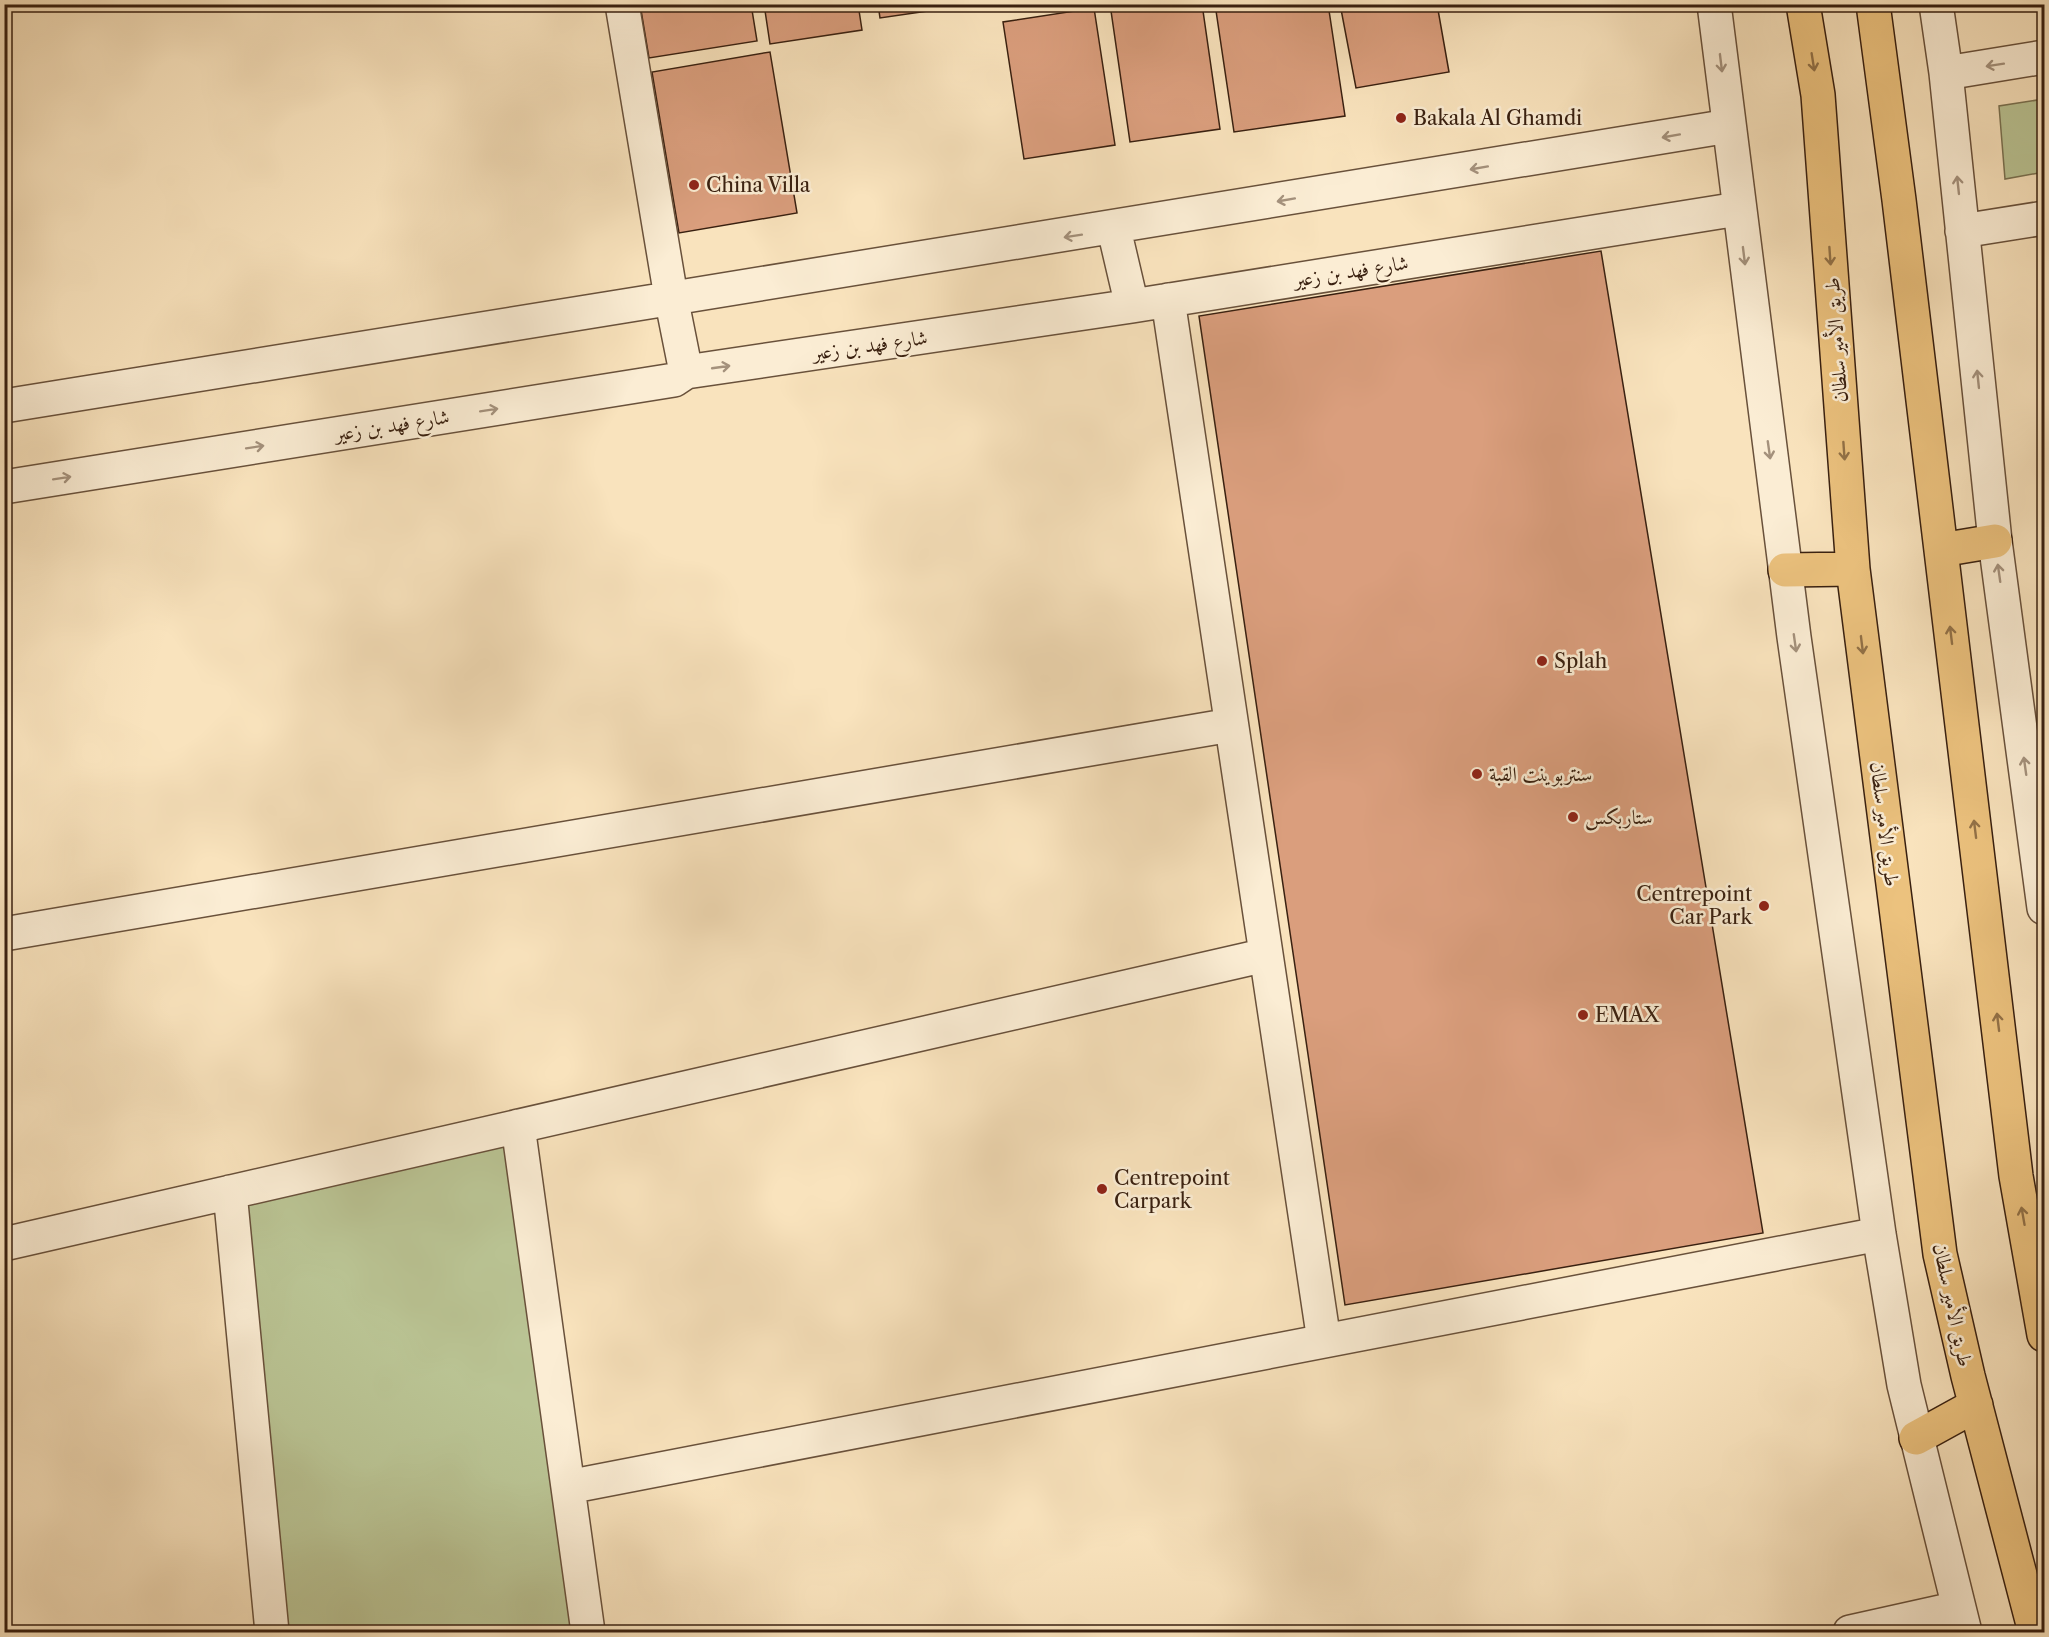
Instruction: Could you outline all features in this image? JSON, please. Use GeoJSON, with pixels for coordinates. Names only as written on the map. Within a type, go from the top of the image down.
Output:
{"type":"FeatureCollection","features":[{"type":"Feature","properties":{"kind":"main road","name":"طريق الأمير سلطان"},"geometry":{"type":"LineString","coordinates":[[1803,4],[1818,95],[1853,569],[1940,1254],[2034,1632]]}},
{"type":"Feature","properties":{"kind":"main road"},"geometry":{"type":"LineString","coordinates":[[1873,4],[1899,200],[2016,1176],[2044,1335]]}},
{"type":"Feature","properties":{"kind":"main road"},"geometry":{"type":"LineString","coordinates":[[1941,550],[1995,541]]}},
{"type":"Feature","properties":{"kind":"main road"},"geometry":{"type":"LineString","coordinates":[[1785,570],[1853,569]]}},
{"type":"Feature","properties":{"kind":"main road"},"geometry":{"type":"LineString","coordinates":[[1916,1438],[1976,1406]]}},
{"type":"Feature","properties":{"kind":"street"},"geometry":{"type":"LineString","coordinates":[[622,4],[671,297],[686,372]]}},
{"type":"Feature","properties":{"kind":"street"},"geometry":{"type":"LineString","coordinates":[[1714,4],[1785,570],[1879,1234],[1904,1385],[1962,1620],[1850,1632]]}},
{"type":"Feature","properties":{"kind":"street"},"geometry":{"type":"LineString","coordinates":[[1936,4],[1947,73],[1995,541],[2044,908]]}},
{"type":"Feature","properties":{"kind":"street"},"geometry":{"type":"LineString","coordinates":[[1947,73],[2044,57]]}},
{"type":"Feature","properties":{"kind":"street"},"geometry":{"type":"LineString","coordinates":[[4,406],[671,297],[1114,229],[1729,126]]}},
{"type":"Feature","properties":{"kind":"street","name":"شارع فهد بن زعير"},"geometry":{"type":"LineString","coordinates":[[4,487],[674,380],[686,372],[1132,306],[1738,209]]}},
{"type":"Feature","properties":{"kind":"street"},"geometry":{"type":"LineString","coordinates":[[1962,231],[2044,218]]}},
{"type":"Feature","properties":{"kind":"street"},"geometry":{"type":"LineString","coordinates":[[1114,229],[1132,306]]}},
{"type":"Feature","properties":{"kind":"street"},"geometry":{"type":"LineString","coordinates":[[1168,300],[1324,1341]]}},
{"type":"Feature","properties":{"kind":"street"},"geometry":{"type":"LineString","coordinates":[[4,934],[1232,725]]}},
{"type":"Feature","properties":{"kind":"street"},"geometry":{"type":"LineString","coordinates":[[4,1244],[1266,955]]}},
{"type":"Feature","properties":{"kind":"street"},"geometry":{"type":"LineString","coordinates":[[518,1126],[588,1632]]}},
{"type":"Feature","properties":{"kind":"street"},"geometry":{"type":"LineString","coordinates":[[230,1192],[272,1632]]}},
{"type":"Feature","properties":{"kind":"street"},"geometry":{"type":"LineString","coordinates":[[568,1487],[1879,1234]]}},
{"type":"Feature","properties":{"kind":"green space"},"geometry":{"type":"Polygon","coordinates":[[[2044,99],[2044,172],[2005,179],[1999,106],[2044,99]]]}},
{"type":"Feature","properties":{"kind":"green space"},"geometry":{"type":"Polygon","coordinates":[[[510,1136],[580,1632],[285,1632],[244,1202],[510,1136]]]}},
{"type":"Feature","properties":{"kind":"building"},"geometry":{"type":"Polygon","coordinates":[[[640,4],[751,4],[757,41],[649,58],[640,4]]]}},
{"type":"Feature","properties":{"kind":"building"},"geometry":{"type":"Polygon","coordinates":[[[764,4],[858,4],[862,30],[770,44],[764,4]]]}},
{"type":"Feature","properties":{"kind":"building"},"geometry":{"type":"Polygon","coordinates":[[[878,4],[969,4],[969,5],[880,18],[878,4]]]}},
{"type":"Feature","properties":{"kind":"building"},"geometry":{"type":"Polygon","coordinates":[[[1110,4],[1202,4],[1220,129],[1130,142],[1110,4]]]}},
{"type":"Feature","properties":{"kind":"building"},"geometry":{"type":"Polygon","coordinates":[[[1215,4],[1328,4],[1345,116],[1234,132],[1215,4]]]}},
{"type":"Feature","properties":{"kind":"building"},"geometry":{"type":"Polygon","coordinates":[[[1340,4],[1437,4],[1449,72],[1356,88],[1340,4]]]}},
{"type":"Feature","properties":{"kind":"building"},"geometry":{"type":"Polygon","coordinates":[[[1094,8],[1115,145],[1024,159],[1003,22],[1094,8]]]}},
{"type":"Feature","properties":{"kind":"building"},"geometry":{"type":"Polygon","coordinates":[[[770,52],[797,213],[679,233],[652,72],[770,52]]]}},
{"type":"Feature","properties":{"kind":"building","name":"سنتربوينت القبة"},"geometry":{"type":"Polygon","coordinates":[[[1601,251],[1763,1233],[1345,1305],[1199,316],[1601,251]]]}},
{"type":"Feature","properties":{"kind":"place","name":"Bakala Al Ghamdi"},"geometry":{"type":"Point","coordinates":[1401,118]}},
{"type":"Feature","properties":{"kind":"place","name":"China Villa"},"geometry":{"type":"Point","coordinates":[694,185]}},
{"type":"Feature","properties":{"kind":"place","name":"Splah"},"geometry":{"type":"Point","coordinates":[1542,661]}},
{"type":"Feature","properties":{"kind":"place","name":"سنتربوينت القبة"},"geometry":{"type":"Point","coordinates":[1477,774]}},
{"type":"Feature","properties":{"kind":"place","name":"ستاربكس"},"geometry":{"type":"Point","coordinates":[1573,817]}},
{"type":"Feature","properties":{"kind":"place","name":"Centrepoint Car Park"},"geometry":{"type":"Point","coordinates":[1764,906]}},
{"type":"Feature","properties":{"kind":"place","name":"EMAX"},"geometry":{"type":"Point","coordinates":[1583,1015]}},
{"type":"Feature","properties":{"kind":"place","name":"Centrepoint Carpark"},"geometry":{"type":"Point","coordinates":[1102,1189]}}]}
